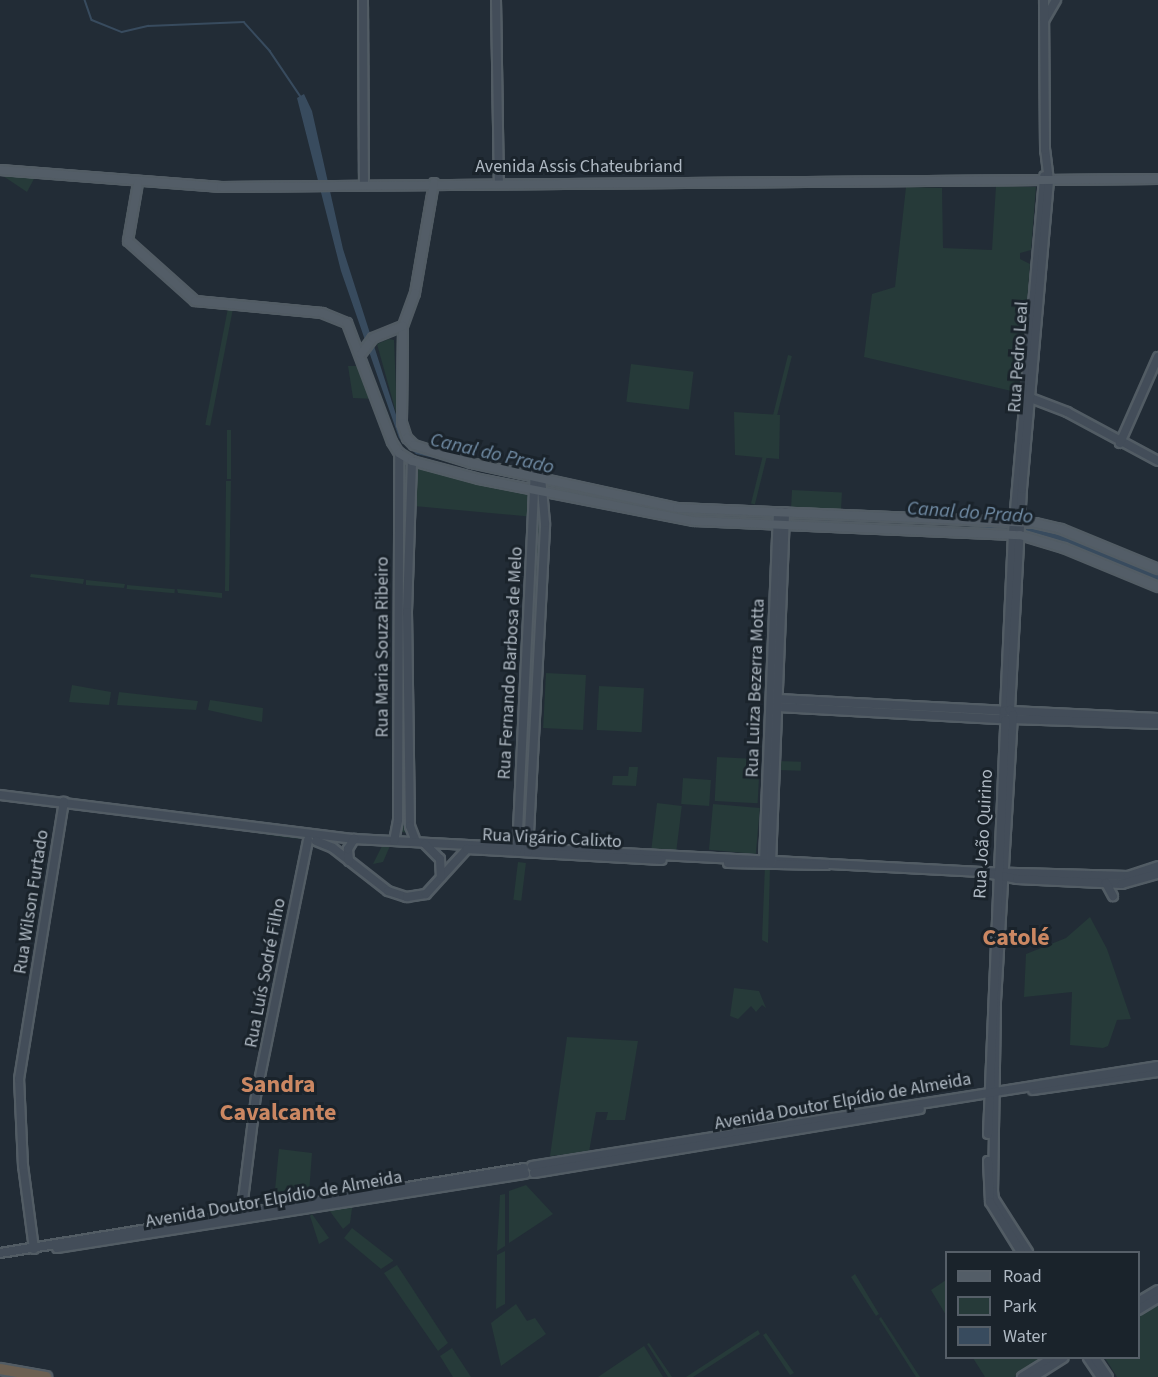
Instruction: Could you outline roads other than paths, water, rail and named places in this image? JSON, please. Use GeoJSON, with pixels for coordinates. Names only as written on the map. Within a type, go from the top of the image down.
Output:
{"type":"FeatureCollection","features":[{"type":"Feature","properties":{"kind":"highway"},"geometry":{"type":"LineString","coordinates":[[0,1369],[46,1377]]}},
{"type":"Feature","properties":{"kind":"main road"},"geometry":{"type":"LineString","coordinates":[[363,0],[364,185]]}},
{"type":"Feature","properties":{"kind":"main road"},"geometry":{"type":"LineString","coordinates":[[496,0],[499,184]]}},
{"type":"Feature","properties":{"kind":"main road"},"geometry":{"type":"LineString","coordinates":[[1044,0],[1047,16]]}},
{"type":"Feature","properties":{"kind":"main road"},"geometry":{"type":"LineString","coordinates":[[1047,16],[1056,0]]}},
{"type":"Feature","properties":{"kind":"main road","name":"Rua Pedro Leal"},"geometry":{"type":"LineString","coordinates":[[1017,534],[1046,181],[1047,16]]}},
{"type":"Feature","properties":{"kind":"main road","name":"Avenida Assis Chateubriand"},"geometry":{"type":"LineString","coordinates":[[0,170],[220,188],[434,183],[1158,179]]}},
{"type":"Feature","properties":{"kind":"main road"},"geometry":{"type":"LineString","coordinates":[[138,183],[128,240],[195,301],[335,316],[347,323],[362,352],[387,430],[399,453],[412,461],[534,488],[540,480]]}},
{"type":"Feature","properties":{"kind":"main road"},"geometry":{"type":"LineString","coordinates":[[434,183],[415,293],[404,326],[402,411],[407,438],[428,451],[694,521],[781,517],[1017,521],[1061,529],[1158,569]]}},
{"type":"Feature","properties":{"kind":"main road"},"geometry":{"type":"LineString","coordinates":[[362,352],[373,338],[404,326]]}},
{"type":"Feature","properties":{"kind":"main road"},"geometry":{"type":"LineString","coordinates":[[1120,443],[1158,357]]}},
{"type":"Feature","properties":{"kind":"main road"},"geometry":{"type":"LineString","coordinates":[[1028,397],[1066,412],[1120,443],[1158,461]]}},
{"type":"Feature","properties":{"kind":"main road","name":"Rua Maria Souza Ribeiro"},"geometry":{"type":"LineString","coordinates":[[394,841],[398,820],[399,453]]}},
{"type":"Feature","properties":{"kind":"main road","name":"Rua Maria Souza Ribeiro"},"geometry":{"type":"LineString","coordinates":[[412,461],[407,619],[410,826],[419,842]]}},
{"type":"Feature","properties":{"kind":"main road"},"geometry":{"type":"LineString","coordinates":[[540,480],[677,508],[1017,534],[1064,548],[1158,586]]}},
{"type":"Feature","properties":{"kind":"main road","name":"Rua Fernando Barbosa de Melo"},"geometry":{"type":"LineString","coordinates":[[528,850],[540,480]]}},
{"type":"Feature","properties":{"kind":"main road","name":"Rua Fernando Barbosa de Melo"},"geometry":{"type":"LineString","coordinates":[[517,850],[534,488]]}},
{"type":"Feature","properties":{"kind":"main road","name":"Rua Luiza Bezerra Motta"},"geometry":{"type":"LineString","coordinates":[[767,861],[781,517]]}},
{"type":"Feature","properties":{"kind":"main road","name":"Rua João Quirino"},"geometry":{"type":"LineString","coordinates":[[992,1201],[992,1094],[999,874],[1017,534]]}},
{"type":"Feature","properties":{"kind":"main road","name":"Rua Luiza Bezerra Motta"},"geometry":{"type":"LineString","coordinates":[[769,819],[778,703],[777,621]]}},
{"type":"Feature","properties":{"kind":"main road"},"geometry":{"type":"LineString","coordinates":[[778,703],[1158,724]]}},
{"type":"Feature","properties":{"kind":"main road"},"geometry":{"type":"LineString","coordinates":[[1008,715],[1158,718]]}},
{"type":"Feature","properties":{"kind":"main road","name":"Rua Vigário Calixto"},"geometry":{"type":"LineString","coordinates":[[0,795],[354,839],[517,850]]}},
{"type":"Feature","properties":{"kind":"main road","name":"Rua Wilson Furtado"},"geometry":{"type":"LineString","coordinates":[[32,1249],[23,1166],[19,1079],[64,802]]}},
{"type":"Feature","properties":{"kind":"main road","name":"Rua Vigário Calixto"},"geometry":{"type":"LineString","coordinates":[[170,817],[325,843],[388,891],[407,897],[426,894],[467,849],[767,861],[999,874],[1128,876],[1158,866]]}},
{"type":"Feature","properties":{"kind":"main road"},"geometry":{"type":"LineString","coordinates":[[349,861],[348,849],[354,839]]}},
{"type":"Feature","properties":{"kind":"main road","name":"Rua Luís Sodré Filho"},"geometry":{"type":"LineString","coordinates":[[241,1217],[256,1096],[308,840]]}},
{"type":"Feature","properties":{"kind":"main road"},"geometry":{"type":"LineString","coordinates":[[419,842],[436,852],[441,877]]}},
{"type":"Feature","properties":{"kind":"main road","name":"Rua Vigário Calixto"},"geometry":{"type":"LineString","coordinates":[[999,874],[1017,879],[1106,883],[1131,883],[1158,874]]}},
{"type":"Feature","properties":{"kind":"main road","name":"Rua João Quirino"},"geometry":{"type":"LineString","coordinates":[[992,1094],[1001,892],[999,874]]}},
{"type":"Feature","properties":{"kind":"main road"},"geometry":{"type":"LineString","coordinates":[[1001,892],[1017,879]]}},
{"type":"Feature","properties":{"kind":"main road"},"geometry":{"type":"LineString","coordinates":[[1106,883],[1113,896]]}},
{"type":"Feature","properties":{"kind":"main road","name":"Avenida Doutor Elpídio de Almeida"},"geometry":{"type":"LineString","coordinates":[[0,1253],[241,1217],[1158,1066]]}},
{"type":"Feature","properties":{"kind":"main road","name":"Avenida Doutor Elpídio de Almeida"},"geometry":{"type":"LineString","coordinates":[[992,1094],[1158,1071]]}},
{"type":"Feature","properties":{"kind":"main road"},"geometry":{"type":"LineString","coordinates":[[992,1201],[1021,1251]]}},
{"type":"Feature","properties":{"kind":"main road"},"geometry":{"type":"LineString","coordinates":[[992,1201],[1027,1251]]}},
{"type":"Feature","properties":{"kind":"main road"},"geometry":{"type":"LineString","coordinates":[[1140,1301],[1158,1290]]}},
{"type":"Feature","properties":{"kind":"main road"},"geometry":{"type":"LineString","coordinates":[[1140,1309],[1158,1298]]}},
{"type":"Feature","properties":{"kind":"main road"},"geometry":{"type":"LineString","coordinates":[[1022,1377],[1050,1359]]}},
{"type":"Feature","properties":{"kind":"main road"},"geometry":{"type":"LineString","coordinates":[[1033,1377],[1061,1359]]}},
{"type":"Feature","properties":{"kind":"main road"},"geometry":{"type":"LineString","coordinates":[[1089,1359],[1101,1377]]}},
{"type":"Feature","properties":{"kind":"main road"},"geometry":{"type":"LineString","coordinates":[[1096,1359],[1108,1377]]}},
{"type":"Feature","properties":{"kind":"water"},"geometry":{"type":"Polygon","coordinates":[[[304,94],[312,111],[343,249],[399,424],[416,448],[664,506],[982,520],[1053,529],[1158,571],[1158,581],[1028,533],[958,525],[690,515],[416,454],[399,438],[341,271],[297,98],[304,94]]]}},
{"type":"Feature","properties":{"kind":"waterway","name":"Canal do Prado"},"geometry":{"type":"LineString","coordinates":[[85,0],[92,20],[122,32],[148,26],[244,22],[270,51],[301,97]]}},
{"type":"Feature","properties":{"kind":"district","name":"Catolé"},"geometry":{"type":"Point","coordinates":[1016,938]}},
{"type":"Feature","properties":{"kind":"district","name":"Sandra Cavalcante"},"geometry":{"type":"Point","coordinates":[278,1099]}}]}
